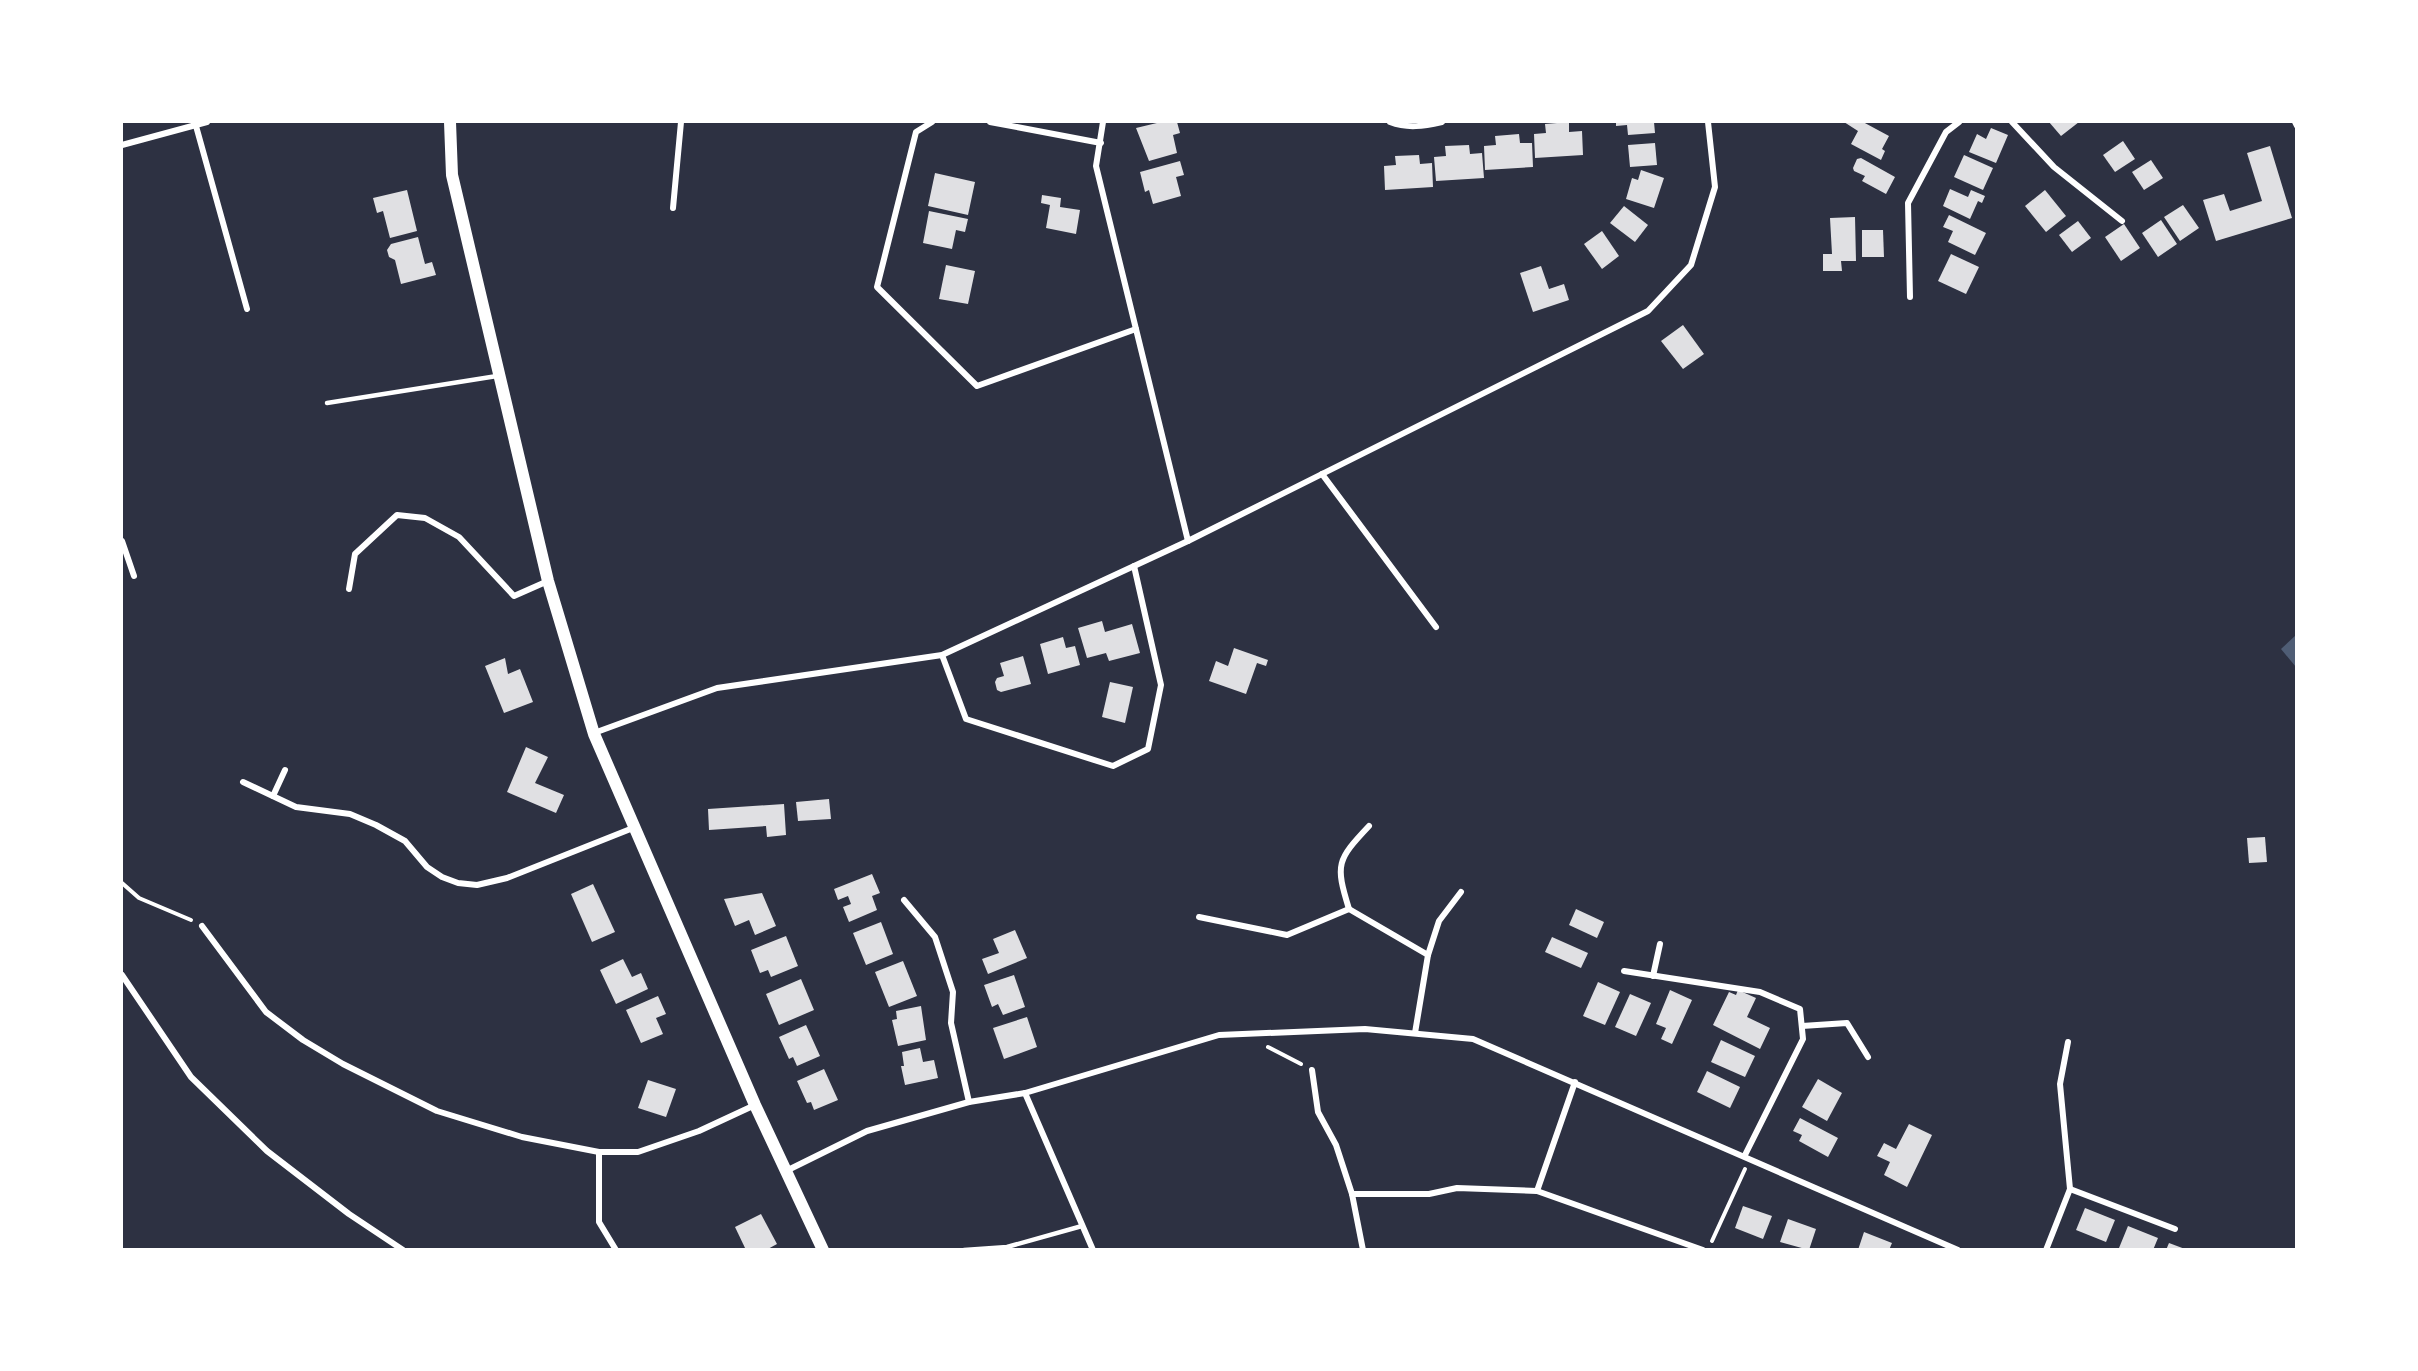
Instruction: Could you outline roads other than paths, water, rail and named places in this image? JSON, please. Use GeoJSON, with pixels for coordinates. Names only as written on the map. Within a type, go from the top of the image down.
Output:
{"type":"FeatureCollection","features":[{"type":"Feature","properties":{"kind":"main road"},"geometry":{"type":"LineString","coordinates":[[450,122],[452,175],[548,581],[594,734],[755,1105],[823,1250]]}},
{"type":"Feature","properties":{"kind":"street"},"geometry":{"type":"LineString","coordinates":[[122,145],[207,122]]}},
{"type":"Feature","properties":{"kind":"street"},"geometry":{"type":"LineString","coordinates":[[673,208],[681,122]]}},
{"type":"Feature","properties":{"kind":"street"},"geometry":{"type":"LineString","coordinates":[[932,122],[916,132],[877,287],[977,386],[1136,329]]}},
{"type":"Feature","properties":{"kind":"street"},"geometry":{"type":"LineString","coordinates":[[990,122],[1101,143]]}},
{"type":"Feature","properties":{"kind":"street"},"geometry":{"type":"LineString","coordinates":[[1103,122],[1096,166],[1188,541]]}},
{"type":"Feature","properties":{"kind":"street"},"geometry":{"type":"LineString","coordinates":[[1390,122],[1400,126],[1422,127],[1442,122]]}},
{"type":"Feature","properties":{"kind":"street"},"geometry":{"type":"LineString","coordinates":[[594,734],[717,688],[942,655],[1188,541],[1648,311],[1691,264],[1715,187],[1708,122]]}},
{"type":"Feature","properties":{"kind":"street"},"geometry":{"type":"LineString","coordinates":[[1910,297],[1908,203],[1946,132],[1959,122]]}},
{"type":"Feature","properties":{"kind":"street"},"geometry":{"type":"LineString","coordinates":[[2012,122],[2054,167],[2122,221]]}},
{"type":"Feature","properties":{"kind":"street"},"geometry":{"type":"LineString","coordinates":[[196,126],[247,309]]}},
{"type":"Feature","properties":{"kind":"street"},"geometry":{"type":"LineString","coordinates":[[1322,474],[1436,627]]}},
{"type":"Feature","properties":{"kind":"street"},"geometry":{"type":"LineString","coordinates":[[349,590],[355,554],[397,515],[425,518],[459,537],[514,597],[548,581]]}},
{"type":"Feature","properties":{"kind":"street"},"geometry":{"type":"LineString","coordinates":[[122,541],[134,576]]}},
{"type":"Feature","properties":{"kind":"street"},"geometry":{"type":"LineString","coordinates":[[942,655],[966,719],[1113,766],[1148,749],[1161,685],[1134,566]]}},
{"type":"Feature","properties":{"kind":"street"},"geometry":{"type":"LineString","coordinates":[[273,796],[285,770]]}},
{"type":"Feature","properties":{"kind":"street"},"geometry":{"type":"LineString","coordinates":[[243,782],[305,809],[350,814],[405,841],[427,867],[442,878],[458,883],[477,885],[507,878],[633,828]]}},
{"type":"Feature","properties":{"kind":"street"},"geometry":{"type":"LineString","coordinates":[[1370,826],[1346,851],[1339,877],[1349,909],[1428,955]]}},
{"type":"Feature","properties":{"kind":"street"},"geometry":{"type":"LineString","coordinates":[[1415,1033],[1428,955],[1439,921],[1461,892]]}},
{"type":"Feature","properties":{"kind":"street"},"geometry":{"type":"LineString","coordinates":[[904,900],[935,937],[953,992],[951,1023],[969,1102]]}},
{"type":"Feature","properties":{"kind":"street"},"geometry":{"type":"LineString","coordinates":[[1199,917],[1287,935],[1349,909]]}},
{"type":"Feature","properties":{"kind":"street"},"geometry":{"type":"LineString","coordinates":[[202,926],[266,1012],[303,1040],[343,1064],[437,1111],[522,1137],[598,1152],[638,1152],[699,1131],[755,1105]]}},
{"type":"Feature","properties":{"kind":"street"},"geometry":{"type":"LineString","coordinates":[[1653,975],[1660,944]]}},
{"type":"Feature","properties":{"kind":"street"},"geometry":{"type":"LineString","coordinates":[[1624,971],[1760,992],[1800,1009],[1803,1039],[1748,1156]]}},
{"type":"Feature","properties":{"kind":"street"},"geometry":{"type":"LineString","coordinates":[[122,975],[191,1077],[267,1150],[349,1214],[403,1250]]}},
{"type":"Feature","properties":{"kind":"street"},"geometry":{"type":"LineString","coordinates":[[1802,1026],[1847,1023],[1868,1058]]}},
{"type":"Feature","properties":{"kind":"street"},"geometry":{"type":"LineString","coordinates":[[786,1171],[867,1131],[969,1102],[1025,1093],[1219,1035],[1365,1029],[1473,1039],[1748,1156],[1958,1250]]}},
{"type":"Feature","properties":{"kind":"street"},"geometry":{"type":"LineString","coordinates":[[2046,1250],[2070,1189],[2060,1084],[2068,1042]]}},
{"type":"Feature","properties":{"kind":"street"},"geometry":{"type":"LineString","coordinates":[[1312,1070],[1318,1112],[1336,1144],[1352,1194],[1363,1250]]}},
{"type":"Feature","properties":{"kind":"street"},"geometry":{"type":"LineString","coordinates":[[1537,1191],[1575,1082]]}},
{"type":"Feature","properties":{"kind":"street"},"geometry":{"type":"LineString","coordinates":[[1025,1093],[1093,1250]]}},
{"type":"Feature","properties":{"kind":"street"},"geometry":{"type":"LineString","coordinates":[[598,1152],[598,1222],[616,1250]]}},
{"type":"Feature","properties":{"kind":"street"},"geometry":{"type":"LineString","coordinates":[[1352,1194],[1429,1194],[1456,1188],[1537,1191],[1703,1250]]}},
{"type":"Feature","properties":{"kind":"street"},"geometry":{"type":"LineString","coordinates":[[2070,1189],[2175,1229]]}},
{"type":"Feature","properties":{"kind":"lane"},"geometry":{"type":"LineString","coordinates":[[327,404],[500,376]]}},
{"type":"Feature","properties":{"kind":"lane"},"geometry":{"type":"LineString","coordinates":[[964,1250],[1007,1247],[1082,1226]]}},
{"type":"Feature","properties":{"kind":"water"},"geometry":{"type":"Polygon","coordinates":[[[2296,635],[2296,667],[2281,649],[2296,635]]]}}]}
